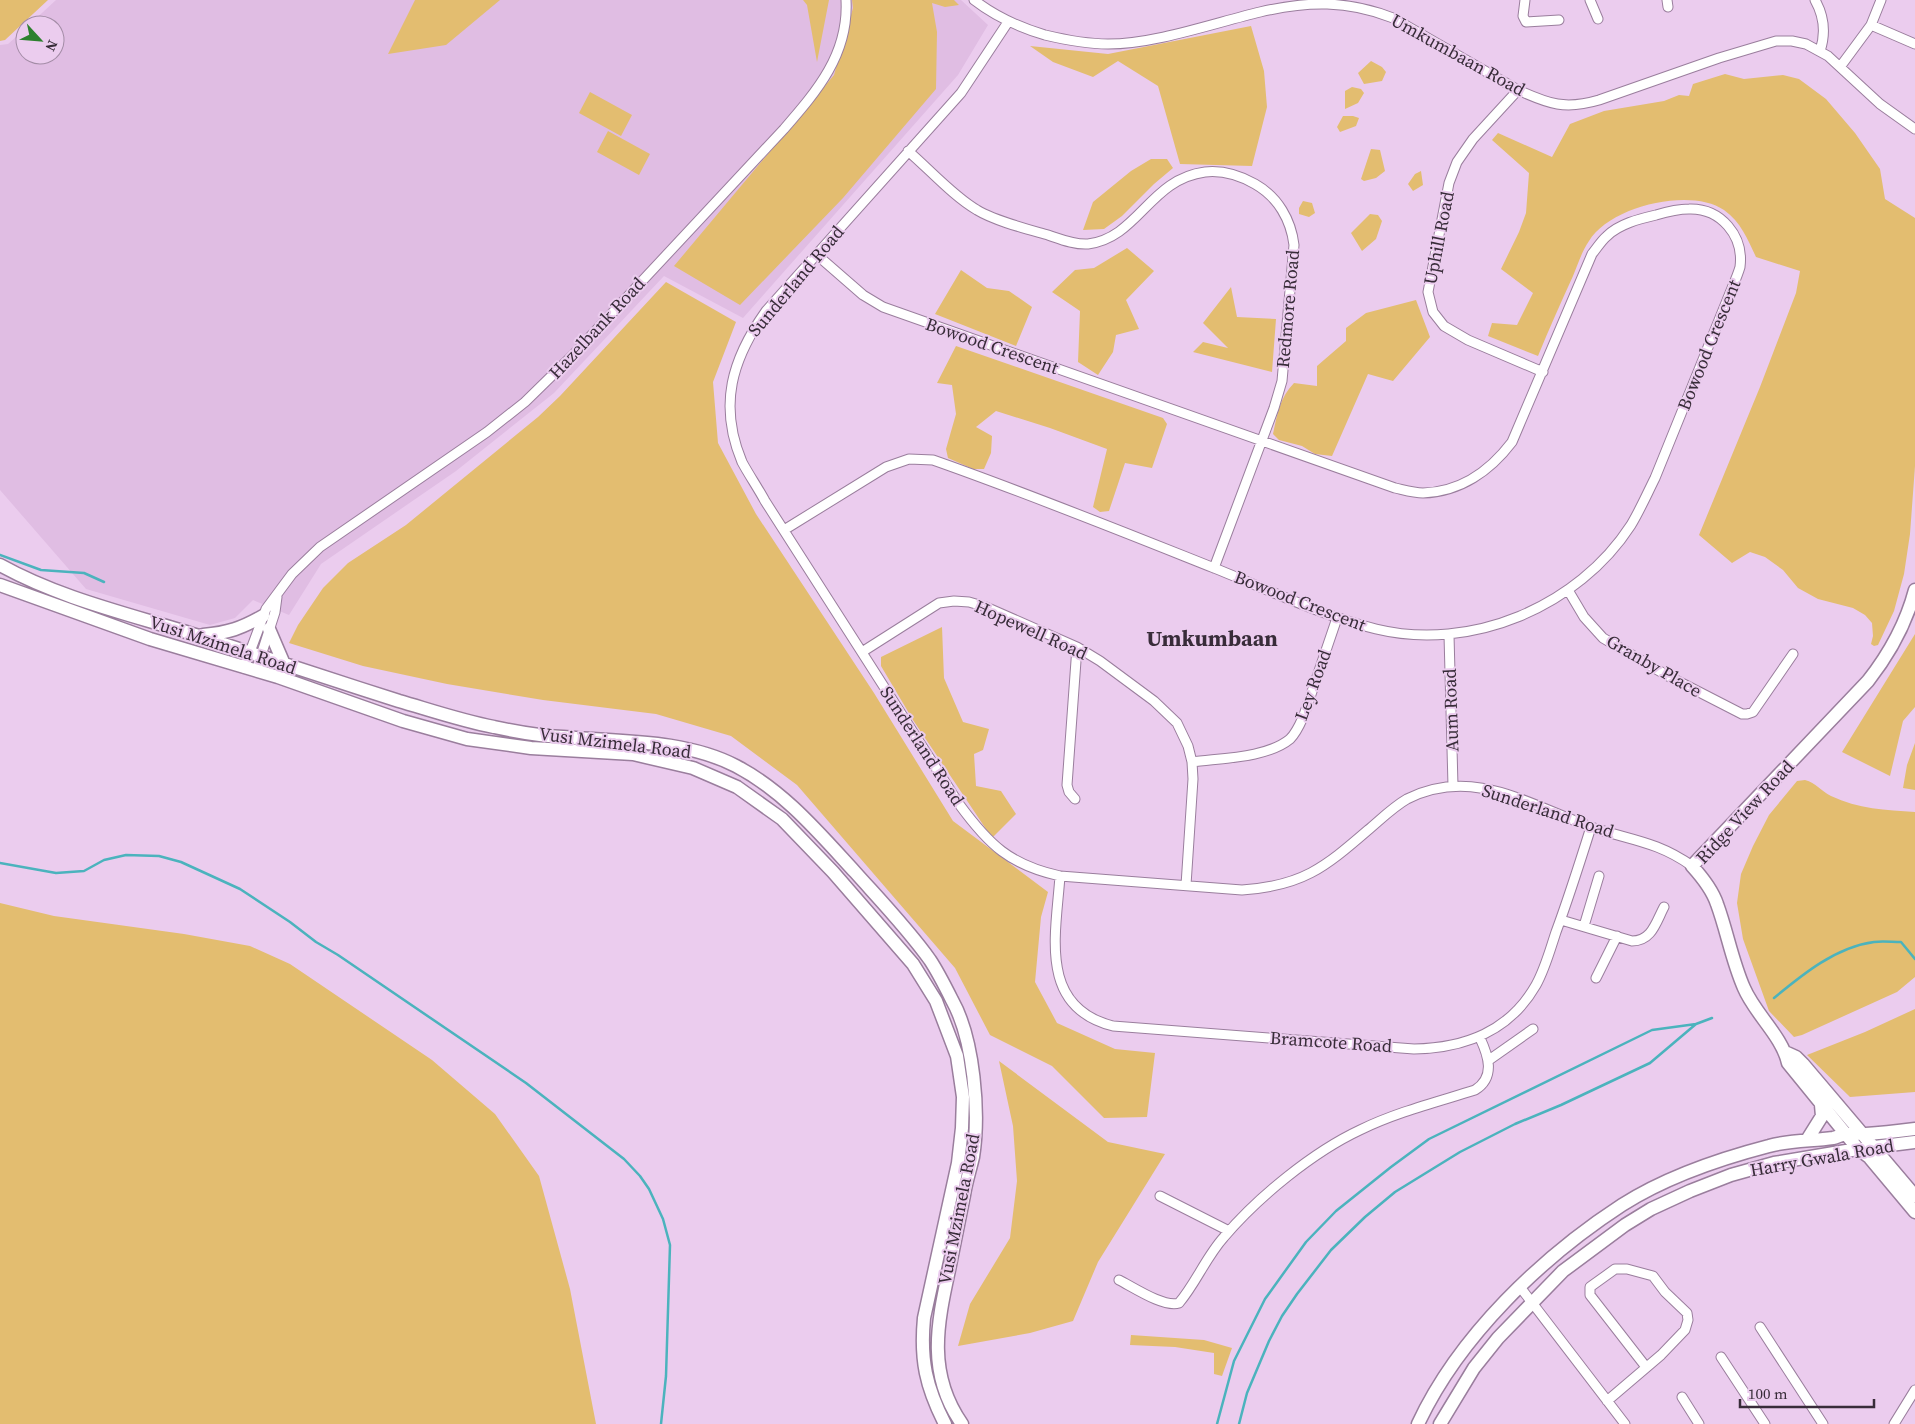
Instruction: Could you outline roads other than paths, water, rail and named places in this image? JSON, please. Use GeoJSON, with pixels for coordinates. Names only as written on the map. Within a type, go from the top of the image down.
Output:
{"type":"FeatureCollection","features":[{"type":"Feature","properties":{"kind":"main road","name":"Vusi Mzimela Road"},"geometry":{"type":"LineString","coordinates":[[0,565],[74,597],[461,720],[497,728],[559,737],[640,742],[675,747],[713,756],[734,765],[784,799],[810,823],[930,960],[956,1006],[965,1034],[974,1089],[976,1131],[972,1160],[941,1305],[937,1348],[941,1381],[955,1414],[962,1424]]}},
{"type":"Feature","properties":{"kind":"main road","name":"Vusi Mzimela Road"},"geometry":{"type":"LineString","coordinates":[[0,585],[150,639],[250,669],[466,740],[531,748],[632,754],[693,768],[737,787],[759,801],[794,830],[913,964],[936,1001],[959,1065],[963,1097],[958,1163],[924,1318],[922,1336],[926,1377],[932,1397],[945,1424]]}},
{"type":"Feature","properties":{"kind":"main road","name":"Ridge View Road"},"geometry":{"type":"LineString","coordinates":[[1915,590],[1910,608],[1897,637],[1883,661],[1868,681],[1692,866],[1708,884],[1717,903],[1744,989],[1785,1052],[1790,1066],[1845,1134],[1869,1158],[1915,1212]]}},
{"type":"Feature","properties":{"kind":"main road"},"geometry":{"type":"LineString","coordinates":[[198,636],[225,634],[244,627],[263,616]]}},
{"type":"Feature","properties":{"kind":"main road"},"geometry":{"type":"LineString","coordinates":[[269,629],[284,664]]}},
{"type":"Feature","properties":{"kind":"main road","name":"Ridge View Road"},"geometry":{"type":"LineString","coordinates":[[1785,1052],[1796,1057],[1915,1196]]}},
{"type":"Feature","properties":{"kind":"main road"},"geometry":{"type":"LineString","coordinates":[[1807,1140],[1822,1116],[1821,1105]]}},
{"type":"Feature","properties":{"kind":"main road","name":"Harry Gwala Road"},"geometry":{"type":"LineString","coordinates":[[1418,1424],[1425,1409],[1464,1350],[1520,1286],[1569,1245],[1623,1205],[1668,1181],[1706,1166],[1771,1145],[1835,1138],[1845,1134],[1915,1129]]}},
{"type":"Feature","properties":{"kind":"main road","name":"Harry Gwala Road"},"geometry":{"type":"LineString","coordinates":[[1440,1424],[1474,1368],[1498,1338],[1563,1271],[1599,1243],[1651,1209],[1690,1190],[1774,1162],[1915,1142]]}},
{"type":"Feature","properties":{"kind":"street","name":"Hazelbank Road"},"geometry":{"type":"LineString","coordinates":[[250,669],[255,655],[263,616],[292,574],[320,547],[487,432],[525,402],[573,355],[784,129],[826,78],[835,59],[845,20],[846,0]]}},
{"type":"Feature","properties":{"kind":"street","name":"Umkumbaan Road"},"geometry":{"type":"LineString","coordinates":[[974,0],[1008,22],[1026,29],[1079,43],[1110,44],[1176,34],[1285,6],[1318,1],[1342,2],[1378,10],[1518,90],[1566,106],[1584,105],[1641,87],[1719,58],[1776,41],[1792,40],[1820,51],[1880,104],[1915,129]]}},
{"type":"Feature","properties":{"kind":"street"},"geometry":{"type":"LineString","coordinates":[[1525,0],[1523,16],[1526,22],[1559,20]]}},
{"type":"Feature","properties":{"kind":"street"},"geometry":{"type":"LineString","coordinates":[[1590,0],[1598,20]]}},
{"type":"Feature","properties":{"kind":"street"},"geometry":{"type":"LineString","coordinates":[[1815,0],[1821,11],[1824,28],[1824,38],[1820,51]]}},
{"type":"Feature","properties":{"kind":"street"},"geometry":{"type":"LineString","coordinates":[[1840,67],[1871,26],[1881,0]]}},
{"type":"Feature","properties":{"kind":"street","name":"Sunderland Road"},"geometry":{"type":"LineString","coordinates":[[1008,22],[961,92],[766,311],[751,332],[736,365],[731,390],[731,417],[737,449],[743,464],[959,804],[978,830],[993,845],[1010,857],[1042,872],[1060,876],[1242,890],[1266,888],[1303,878],[1319,870],[1406,800],[1453,786],[1480,787],[1502,792],[1591,827],[1664,848],[1692,866]]}},
{"type":"Feature","properties":{"kind":"street"},"geometry":{"type":"LineString","coordinates":[[1871,26],[1915,44]]}},
{"type":"Feature","properties":{"kind":"street","name":"Uphill Road"},"geometry":{"type":"LineString","coordinates":[[1518,90],[1473,139],[1457,162],[1449,183],[1428,292],[1434,312],[1444,326],[1468,340],[1543,372]]}},
{"type":"Feature","properties":{"kind":"street","name":"Redmore Road"},"geometry":{"type":"LineString","coordinates":[[908,151],[977,210],[1071,242],[1086,244],[1109,238],[1122,230],[1160,192],[1173,182],[1196,173],[1210,172],[1242,176],[1261,188],[1279,205],[1286,217],[1293,236],[1294,245],[1282,381],[1274,408],[1214,568]]}},
{"type":"Feature","properties":{"kind":"street","name":"Bowood Crescent"},"geometry":{"type":"LineString","coordinates":[[784,530],[886,467],[909,459],[924,459],[948,465],[1214,568],[1337,618],[1391,632],[1448,635],[1470,631],[1517,618],[1568,590],[1597,565],[1630,527],[1648,493],[1740,266],[1739,248],[1734,231],[1721,218],[1706,211],[1690,208],[1643,218],[1620,227],[1607,236],[1592,254],[1512,442],[1500,458],[1484,472],[1465,483],[1441,491],[1422,493],[1395,488],[883,307],[863,295],[816,254]]}},
{"type":"Feature","properties":{"kind":"street","name":"Granby Place"},"geometry":{"type":"LineString","coordinates":[[1568,590],[1589,623],[1603,638],[1742,714],[1753,712],[1793,654]]}},
{"type":"Feature","properties":{"kind":"street","name":"Hazelbank Road"},"geometry":{"type":"LineString","coordinates":[[255,655],[269,629],[277,597]]}},
{"type":"Feature","properties":{"kind":"street","name":"Hopewell Road"},"geometry":{"type":"LineString","coordinates":[[862,652],[940,603],[954,601],[969,602],[986,607],[1077,647],[1100,661],[1154,701],[1177,723],[1182,732],[1192,762],[1193,780],[1186,885]]}},
{"type":"Feature","properties":{"kind":"street","name":"Ley Road"},"geometry":{"type":"LineString","coordinates":[[1192,762],[1265,752],[1290,739],[1304,716],[1337,618]]}},
{"type":"Feature","properties":{"kind":"street","name":"Aum Road"},"geometry":{"type":"LineString","coordinates":[[1448,635],[1453,786]]}},
{"type":"Feature","properties":{"kind":"street"},"geometry":{"type":"LineString","coordinates":[[1075,799],[1069,792],[1067,785],[1077,647]]}},
{"type":"Feature","properties":{"kind":"street","name":"Bramcote Road"},"geometry":{"type":"LineString","coordinates":[[1060,876],[1055,956],[1059,977],[1064,992],[1073,1004],[1082,1012],[1104,1023],[1113,1026],[1414,1049],[1445,1047],[1480,1038],[1505,1021],[1530,996],[1544,967],[1561,920],[1591,827]]}},
{"type":"Feature","properties":{"kind":"street"},"geometry":{"type":"LineString","coordinates":[[1584,926],[1599,876]]}},
{"type":"Feature","properties":{"kind":"street"},"geometry":{"type":"LineString","coordinates":[[1561,920],[1632,941],[1644,939],[1649,935],[1664,907]]}},
{"type":"Feature","properties":{"kind":"street"},"geometry":{"type":"LineString","coordinates":[[1596,978],[1617,936]]}},
{"type":"Feature","properties":{"kind":"street"},"geometry":{"type":"LineString","coordinates":[[1489,1060],[1533,1029]]}},
{"type":"Feature","properties":{"kind":"street"},"geometry":{"type":"LineString","coordinates":[[1119,1280],[1159,1300],[1174,1305],[1179,1303],[1221,1239],[1263,1198],[1297,1169],[1359,1130],[1479,1087],[1487,1075],[1489,1060],[1480,1038]]}},
{"type":"Feature","properties":{"kind":"street"},"geometry":{"type":"LineString","coordinates":[[1160,1196],[1229,1230]]}},
{"type":"Feature","properties":{"kind":"street"},"geometry":{"type":"LineString","coordinates":[[1607,1401],[1646,1367],[1685,1330],[1688,1320],[1687,1313],[1665,1292],[1653,1276],[1627,1269],[1615,1269],[1590,1287],[1590,1295],[1646,1367]]}},
{"type":"Feature","properties":{"kind":"street"},"geometry":{"type":"LineString","coordinates":[[1520,1286],[1625,1424]]}},
{"type":"Feature","properties":{"kind":"street"},"geometry":{"type":"LineString","coordinates":[[1760,1327],[1823,1424]]}},
{"type":"Feature","properties":{"kind":"street"},"geometry":{"type":"LineString","coordinates":[[1721,1357],[1765,1424]]}},
{"type":"Feature","properties":{"kind":"street"},"geometry":{"type":"LineString","coordinates":[[1894,1424],[1915,1390]]}},
{"type":"Feature","properties":{"kind":"street"},"geometry":{"type":"LineString","coordinates":[[1682,1397],[1699,1424]]}},
{"type":"Feature","properties":{"kind":"waterway"},"geometry":{"type":"LineString","coordinates":[[0,555],[41,570],[84,573],[104,582]]}},
{"type":"Feature","properties":{"kind":"waterway"},"geometry":{"type":"LineString","coordinates":[[0,863],[56,873],[84,871],[104,860],[126,855],[159,856],[181,862],[240,889],[526,1083],[624,1159],[649,1189],[663,1219],[670,1245],[666,1376],[661,1424]]}},
{"type":"Feature","properties":{"kind":"waterway"},"geometry":{"type":"LineString","coordinates":[[1774,998],[1821,963],[1846,949],[1860,945],[1877,942],[1901,942],[1915,959]]}},
{"type":"Feature","properties":{"kind":"waterway"},"geometry":{"type":"LineString","coordinates":[[1239,1424],[1247,1393],[1282,1316],[1331,1250],[1365,1217],[1395,1192],[1460,1152],[1515,1124],[1561,1105],[1650,1063],[1696,1024],[1712,1018]]}},
{"type":"Feature","properties":{"kind":"waterway"},"geometry":{"type":"LineString","coordinates":[[1217,1424],[1234,1361],[1265,1299],[1306,1242],[1336,1211],[1429,1139],[1652,1030],[1696,1024]]}},
{"type":"Feature","properties":{"kind":"district","name":"Umkumbaan"},"geometry":{"type":"Point","coordinates":[1212,638]}}]}
